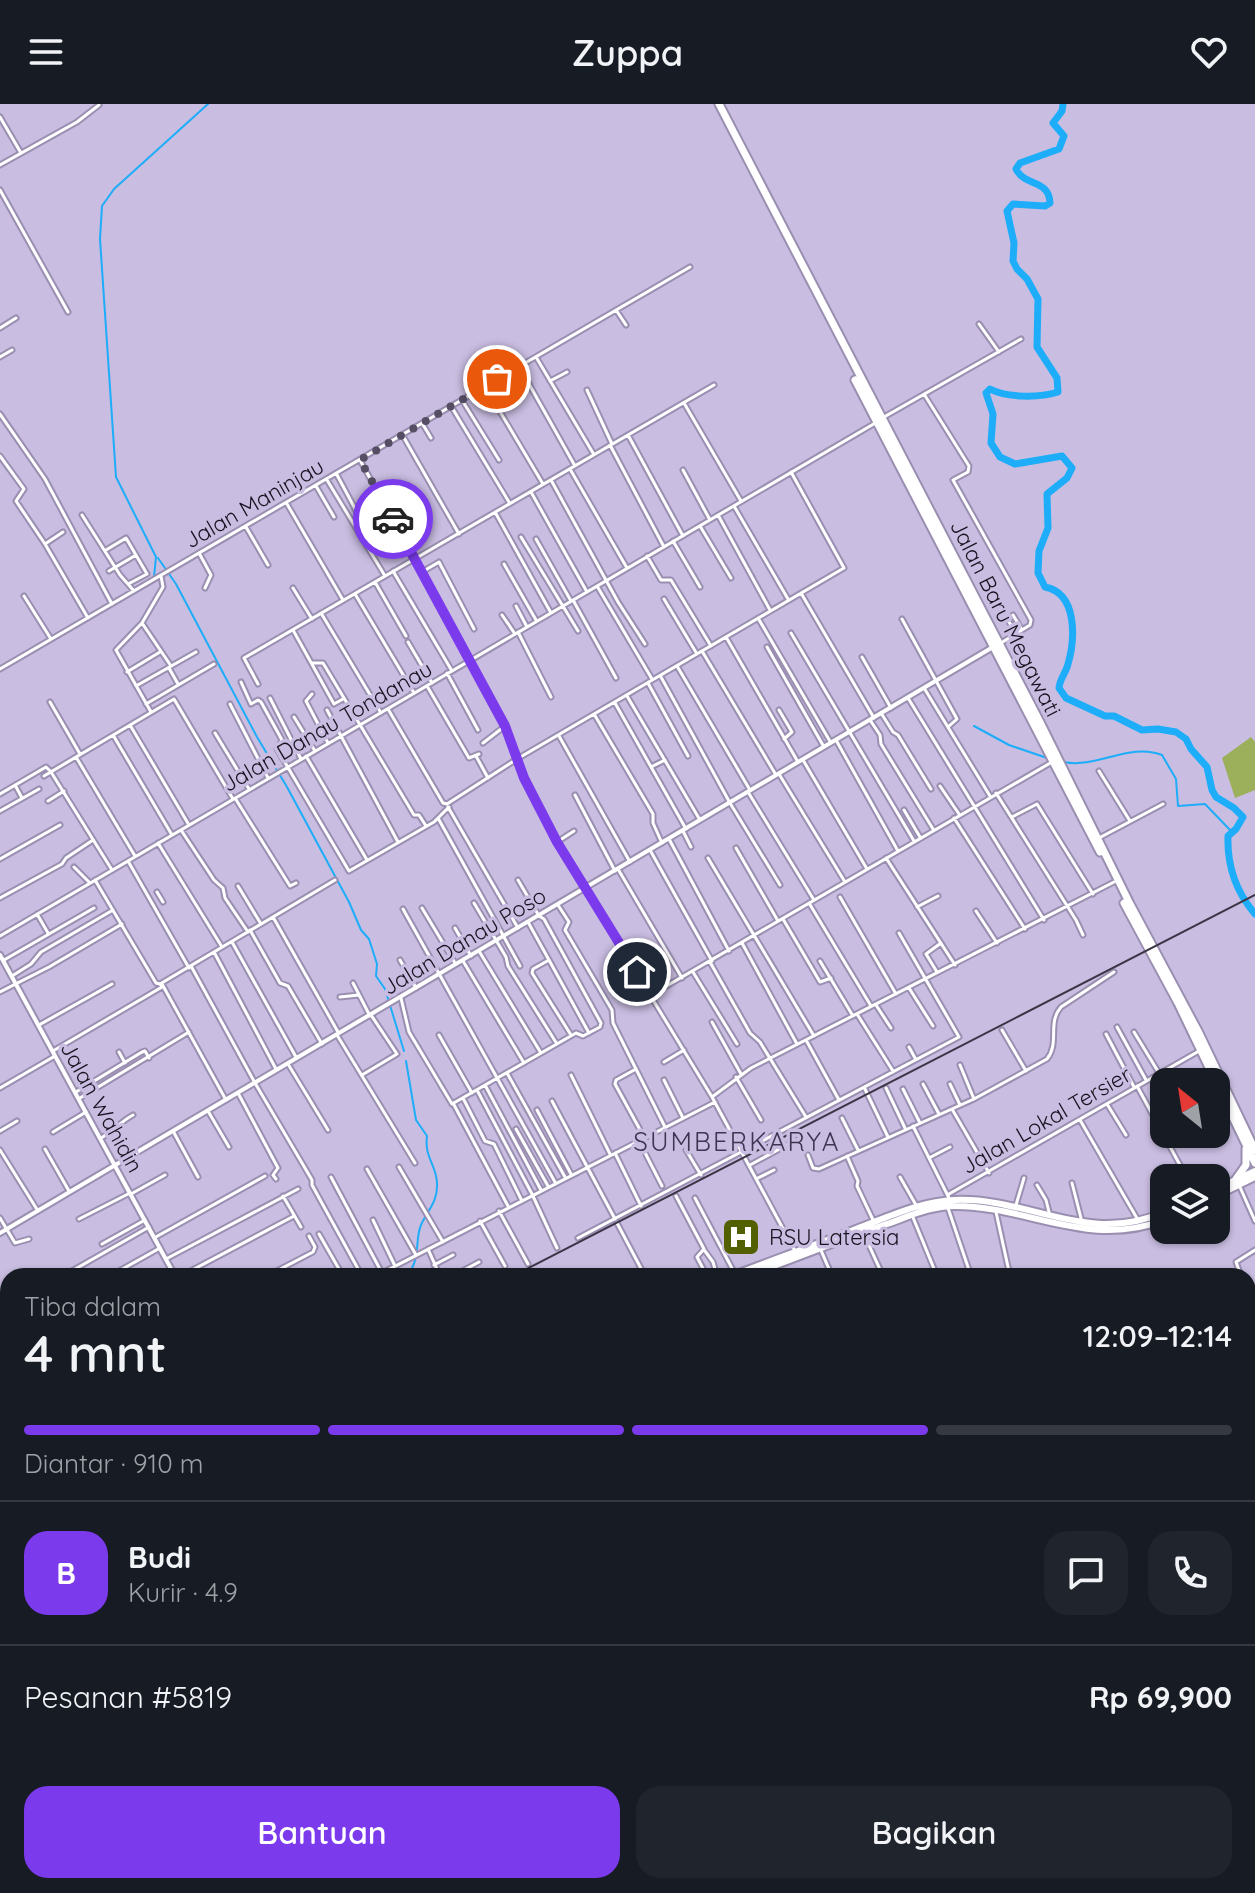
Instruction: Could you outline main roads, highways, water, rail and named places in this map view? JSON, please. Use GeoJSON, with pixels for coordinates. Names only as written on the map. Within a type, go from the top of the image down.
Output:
{"type":"FeatureCollection","features":[{"type":"Feature","properties":{"kind":"highway","name":"Jalan Baru Megawati"},"geometry":{"type":"LineString","coordinates":[[717,104],[1038,724],[1136,929],[1161,970],[1210,1068]]}},
{"type":"Feature","properties":{"kind":"highway","name":"Jalan Baru Megawati"},"geometry":{"type":"LineString","coordinates":[[1053,756],[1099,838],[1251,1145],[1255,1163]]}},
{"type":"Feature","properties":{"kind":"highway","name":"Jalan Baru Megawati"},"geometry":{"type":"LineString","coordinates":[[1230,1107],[1251,1145]]}},
{"type":"Feature","properties":{"kind":"highway"},"geometry":{"type":"LineString","coordinates":[[1238,1182],[1251,1145]]}},
{"type":"Feature","properties":{"kind":"main road"},"geometry":{"type":"LineString","coordinates":[[1230,1187],[1255,1171]]}},
{"type":"Feature","properties":{"kind":"main road"},"geometry":{"type":"LineString","coordinates":[[1230,1185],[1255,1177]]}},
{"type":"Feature","properties":{"kind":"main road"},"geometry":{"type":"LineString","coordinates":[[767,1268],[874,1222],[949,1200],[983,1202],[1104,1225],[1140,1222],[1150,1218]]}},
{"type":"Feature","properties":{"kind":"main road"},"geometry":{"type":"LineString","coordinates":[[754,1268],[820,1248],[949,1200],[1101,1232],[1132,1231],[1150,1225]]}},
{"type":"Feature","properties":{"kind":"waterway"},"geometry":{"type":"LineString","coordinates":[[154,577],[156,557],[116,477],[100,239],[102,206],[114,189],[208,104]]}},
{"type":"Feature","properties":{"kind":"waterway"},"geometry":{"type":"LineString","coordinates":[[1063,104],[1053,123],[1064,136],[1059,149],[1020,163],[1016,169],[1025,179],[1046,190],[1050,203],[1045,206],[1013,204],[1007,211],[1014,243],[1013,261],[1038,299],[1037,347],[1057,378],[1058,392],[1023,396],[990,389],[986,393],[993,414],[991,443],[1000,457],[1015,464],[1062,456],[1072,468],[1067,478],[1047,494],[1048,528],[1039,551],[1038,573],[1045,587],[1064,598],[1072,619],[1070,654],[1059,688],[1066,698],[1105,716],[1114,716],[1142,730],[1176,732],[1186,739],[1207,767],[1216,797],[1243,817],[1228,836],[1229,857],[1238,887],[1255,914]]}},
{"type":"Feature","properties":{"kind":"waterway"},"geometry":{"type":"LineString","coordinates":[[158,558],[176,584],[349,902],[361,930],[369,939],[377,964],[376,976],[385,989],[404,1051]]}},
{"type":"Feature","properties":{"kind":"waterway"},"geometry":{"type":"LineString","coordinates":[[974,726],[1009,745],[1050,759]]}},
{"type":"Feature","properties":{"kind":"waterway"},"geometry":{"type":"LineString","coordinates":[[1064,762],[1088,762],[1138,752],[1162,755],[1176,779],[1178,806],[1205,804],[1232,832]]}},
{"type":"Feature","properties":{"kind":"waterway"},"geometry":{"type":"LineString","coordinates":[[406,1061],[416,1120],[427,1136],[427,1150],[437,1184],[434,1201],[419,1230],[412,1268]]}},
{"type":"Feature","properties":{"kind":"railway"},"geometry":{"type":"LineString","coordinates":[[529,1268],[1255,895]]}},
{"type":"Feature","properties":{"kind":"place","name":"RSU Latersia"},"geometry":{"type":"Point","coordinates":[741,1237]}},
{"type":"Feature","properties":{"kind":"district","name":"SUMBERKARYA"},"geometry":{"type":"Point","coordinates":[737,1142]}}]}
